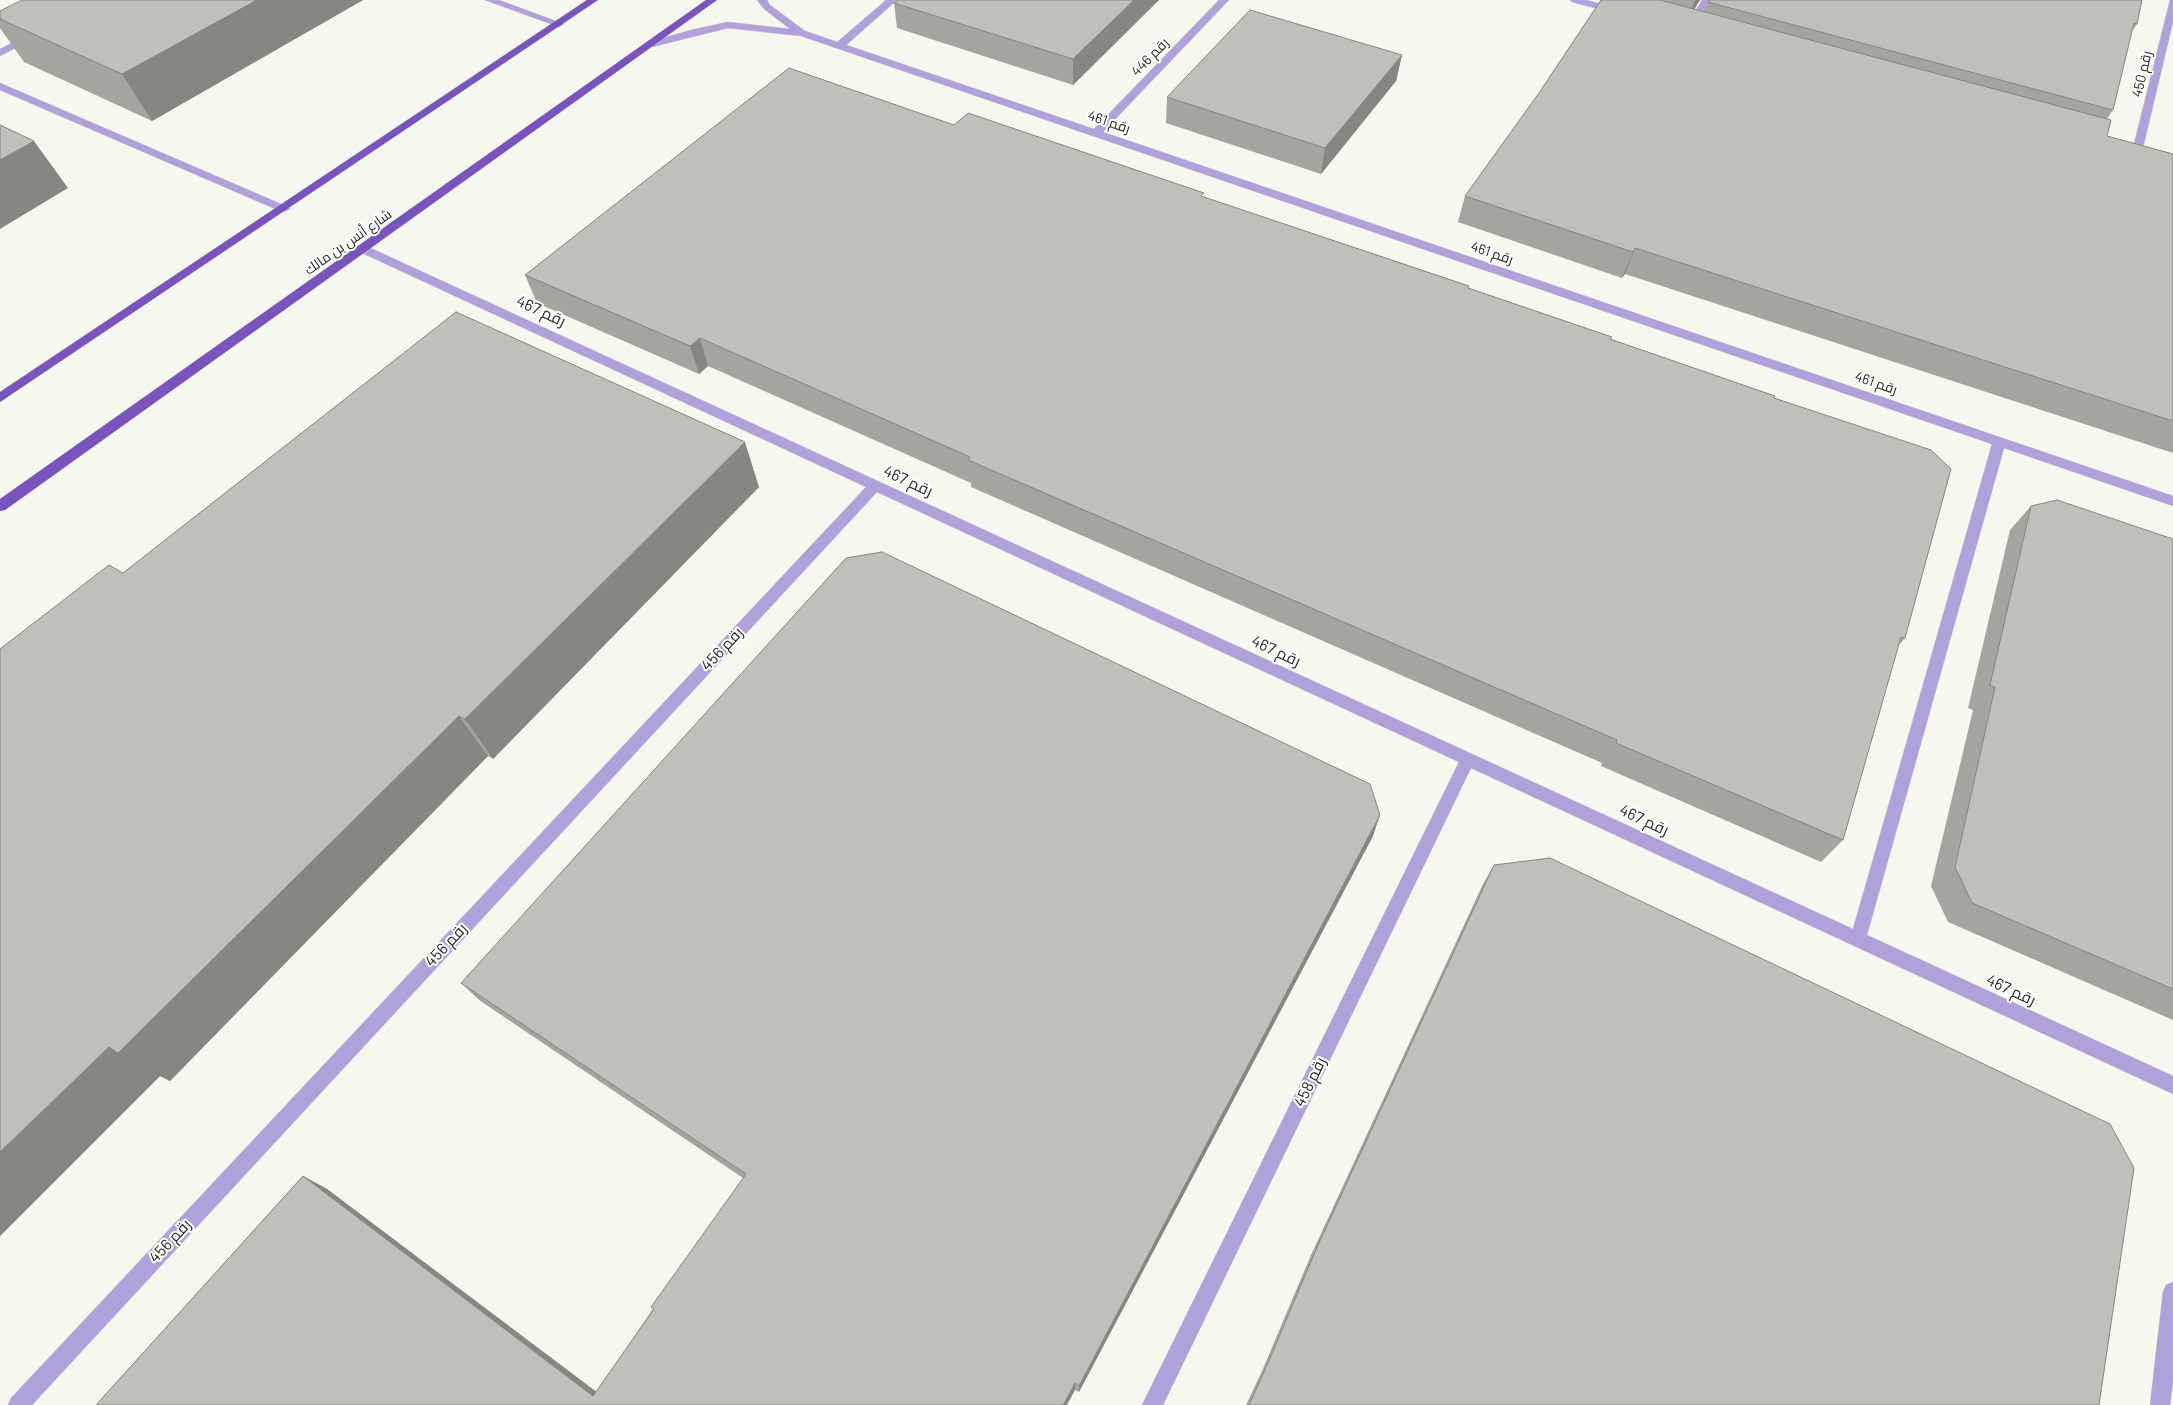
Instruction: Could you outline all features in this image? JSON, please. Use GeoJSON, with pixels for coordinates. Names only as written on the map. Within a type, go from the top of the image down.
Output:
{"type":"FeatureCollection","features":[{"type":"Feature","properties":{"kind":"main road"},"geometry":{"type":"LineString","coordinates":[[0,398],[593,0]]}},
{"type":"Feature","properties":{"kind":"main road","name":"شارع أنس بن مالك"},"geometry":{"type":"LineString","coordinates":[[0,506],[712,0]]}},
{"type":"Feature","properties":{"kind":"street"},"geometry":{"type":"LineString","coordinates":[[490,0],[559,24]]}},
{"type":"Feature","properties":{"kind":"street"},"geometry":{"type":"LineString","coordinates":[[762,0],[767,7],[802,33]]}},
{"type":"Feature","properties":{"kind":"street"},"geometry":{"type":"LineString","coordinates":[[839,46],[892,0]]}},
{"type":"Feature","properties":{"kind":"street","name":"رقم 446"},"geometry":{"type":"LineString","coordinates":[[1096,133],[1224,0]]}},
{"type":"Feature","properties":{"kind":"street"},"geometry":{"type":"LineString","coordinates":[[1575,0],[1632,15]]}},
{"type":"Feature","properties":{"kind":"street"},"geometry":{"type":"LineString","coordinates":[[1689,31],[1707,0]]}},
{"type":"Feature","properties":{"kind":"street","name":"رقم 450"},"geometry":{"type":"LineString","coordinates":[[2137,152],[2173,2]]}},
{"type":"Feature","properties":{"kind":"street"},"geometry":{"type":"LineString","coordinates":[[652,44],[728,25],[802,33]]}},
{"type":"Feature","properties":{"kind":"street"},"geometry":{"type":"LineString","coordinates":[[0,53],[42,31]]}},
{"type":"Feature","properties":{"kind":"street","name":"رقم 461"},"geometry":{"type":"LineString","coordinates":[[802,33],[2173,501]]}},
{"type":"Feature","properties":{"kind":"street"},"geometry":{"type":"LineString","coordinates":[[0,86],[284,208]]}},
{"type":"Feature","properties":{"kind":"street","name":"رقم 467"},"geometry":{"type":"LineString","coordinates":[[364,249],[2173,1084]]}},
{"type":"Feature","properties":{"kind":"street"},"geometry":{"type":"LineString","coordinates":[[1858,939],[1999,442]]}},
{"type":"Feature","properties":{"kind":"street","name":"رقم 456"},"geometry":{"type":"LineString","coordinates":[[18,1405],[875,485]]}},
{"type":"Feature","properties":{"kind":"street","name":"رقم 458"},"geometry":{"type":"LineString","coordinates":[[1152,1405],[1468,759]]}},
{"type":"Feature","properties":{"kind":"street"},"geometry":{"type":"LineString","coordinates":[[2160,1405],[2173,1292]]}},
{"type":"Feature","properties":{"kind":"building"},"geometry":{"type":"Polygon","coordinates":[[[22,0],[257,0],[122,74],[0,19],[0,11],[22,0]]]}},
{"type":"Feature","properties":{"kind":"building"},"geometry":{"type":"Polygon","coordinates":[[[898,0],[1134,0],[1073,59],[894,3],[898,0]]]}},
{"type":"Feature","properties":{"kind":"building"},"geometry":{"type":"Polygon","coordinates":[[[1601,0],[1660,0],[2111,120],[2107,136],[2173,154],[2173,421],[1635,248],[1633,252],[1465,196],[1539,93],[1601,0]]]}},
{"type":"Feature","properties":{"kind":"building"},"geometry":{"type":"Polygon","coordinates":[[[1709,0],[2142,0],[2137,24],[2134,23],[2113,110],[1708,2],[1709,0]]]}},
{"type":"Feature","properties":{"kind":"building"},"geometry":{"type":"Polygon","coordinates":[[[1250,10],[1402,55],[1325,148],[1167,97],[1250,10]]]}},
{"type":"Feature","properties":{"kind":"building"},"geometry":{"type":"Polygon","coordinates":[[[789,68],[954,125],[968,113],[1204,193],[1201,196],[1469,286],[1468,288],[1612,337],[1610,339],[1775,396],[1774,398],[1931,450],[1951,469],[1905,638],[1901,637],[1843,840],[1616,743],[1617,740],[968,460],[970,457],[700,338],[690,346],[525,275],[789,68]]]}},
{"type":"Feature","properties":{"kind":"building"},"geometry":{"type":"Polygon","coordinates":[[[0,125],[34,141],[0,160],[0,125]]]}},
{"type":"Feature","properties":{"kind":"building"},"geometry":{"type":"Polygon","coordinates":[[[456,312],[745,442],[465,719],[459,716],[118,1053],[109,1047],[0,1152],[0,649],[109,565],[123,573],[456,312]]]}},
{"type":"Feature","properties":{"kind":"building"},"geometry":{"type":"Polygon","coordinates":[[[2057,500],[2173,539],[2173,989],[1972,903],[1955,867],[1995,687],[1990,685],[2031,506],[2057,500]]]}},
{"type":"Feature","properties":{"kind":"building"},"geometry":{"type":"Polygon","coordinates":[[[882,552],[1370,784],[1380,815],[1079,1386],[1075,1383],[1063,1405],[96,1405],[303,1176],[593,1396],[654,1309],[651,1307],[746,1174],[461,983],[846,558],[882,552]]]}},
{"type":"Feature","properties":{"kind":"building"},"geometry":{"type":"Polygon","coordinates":[[[1550,858],[2110,1124],[2134,1168],[2099,1405],[1249,1405],[1318,1245],[1494,865],[1550,858]]]}}]}
